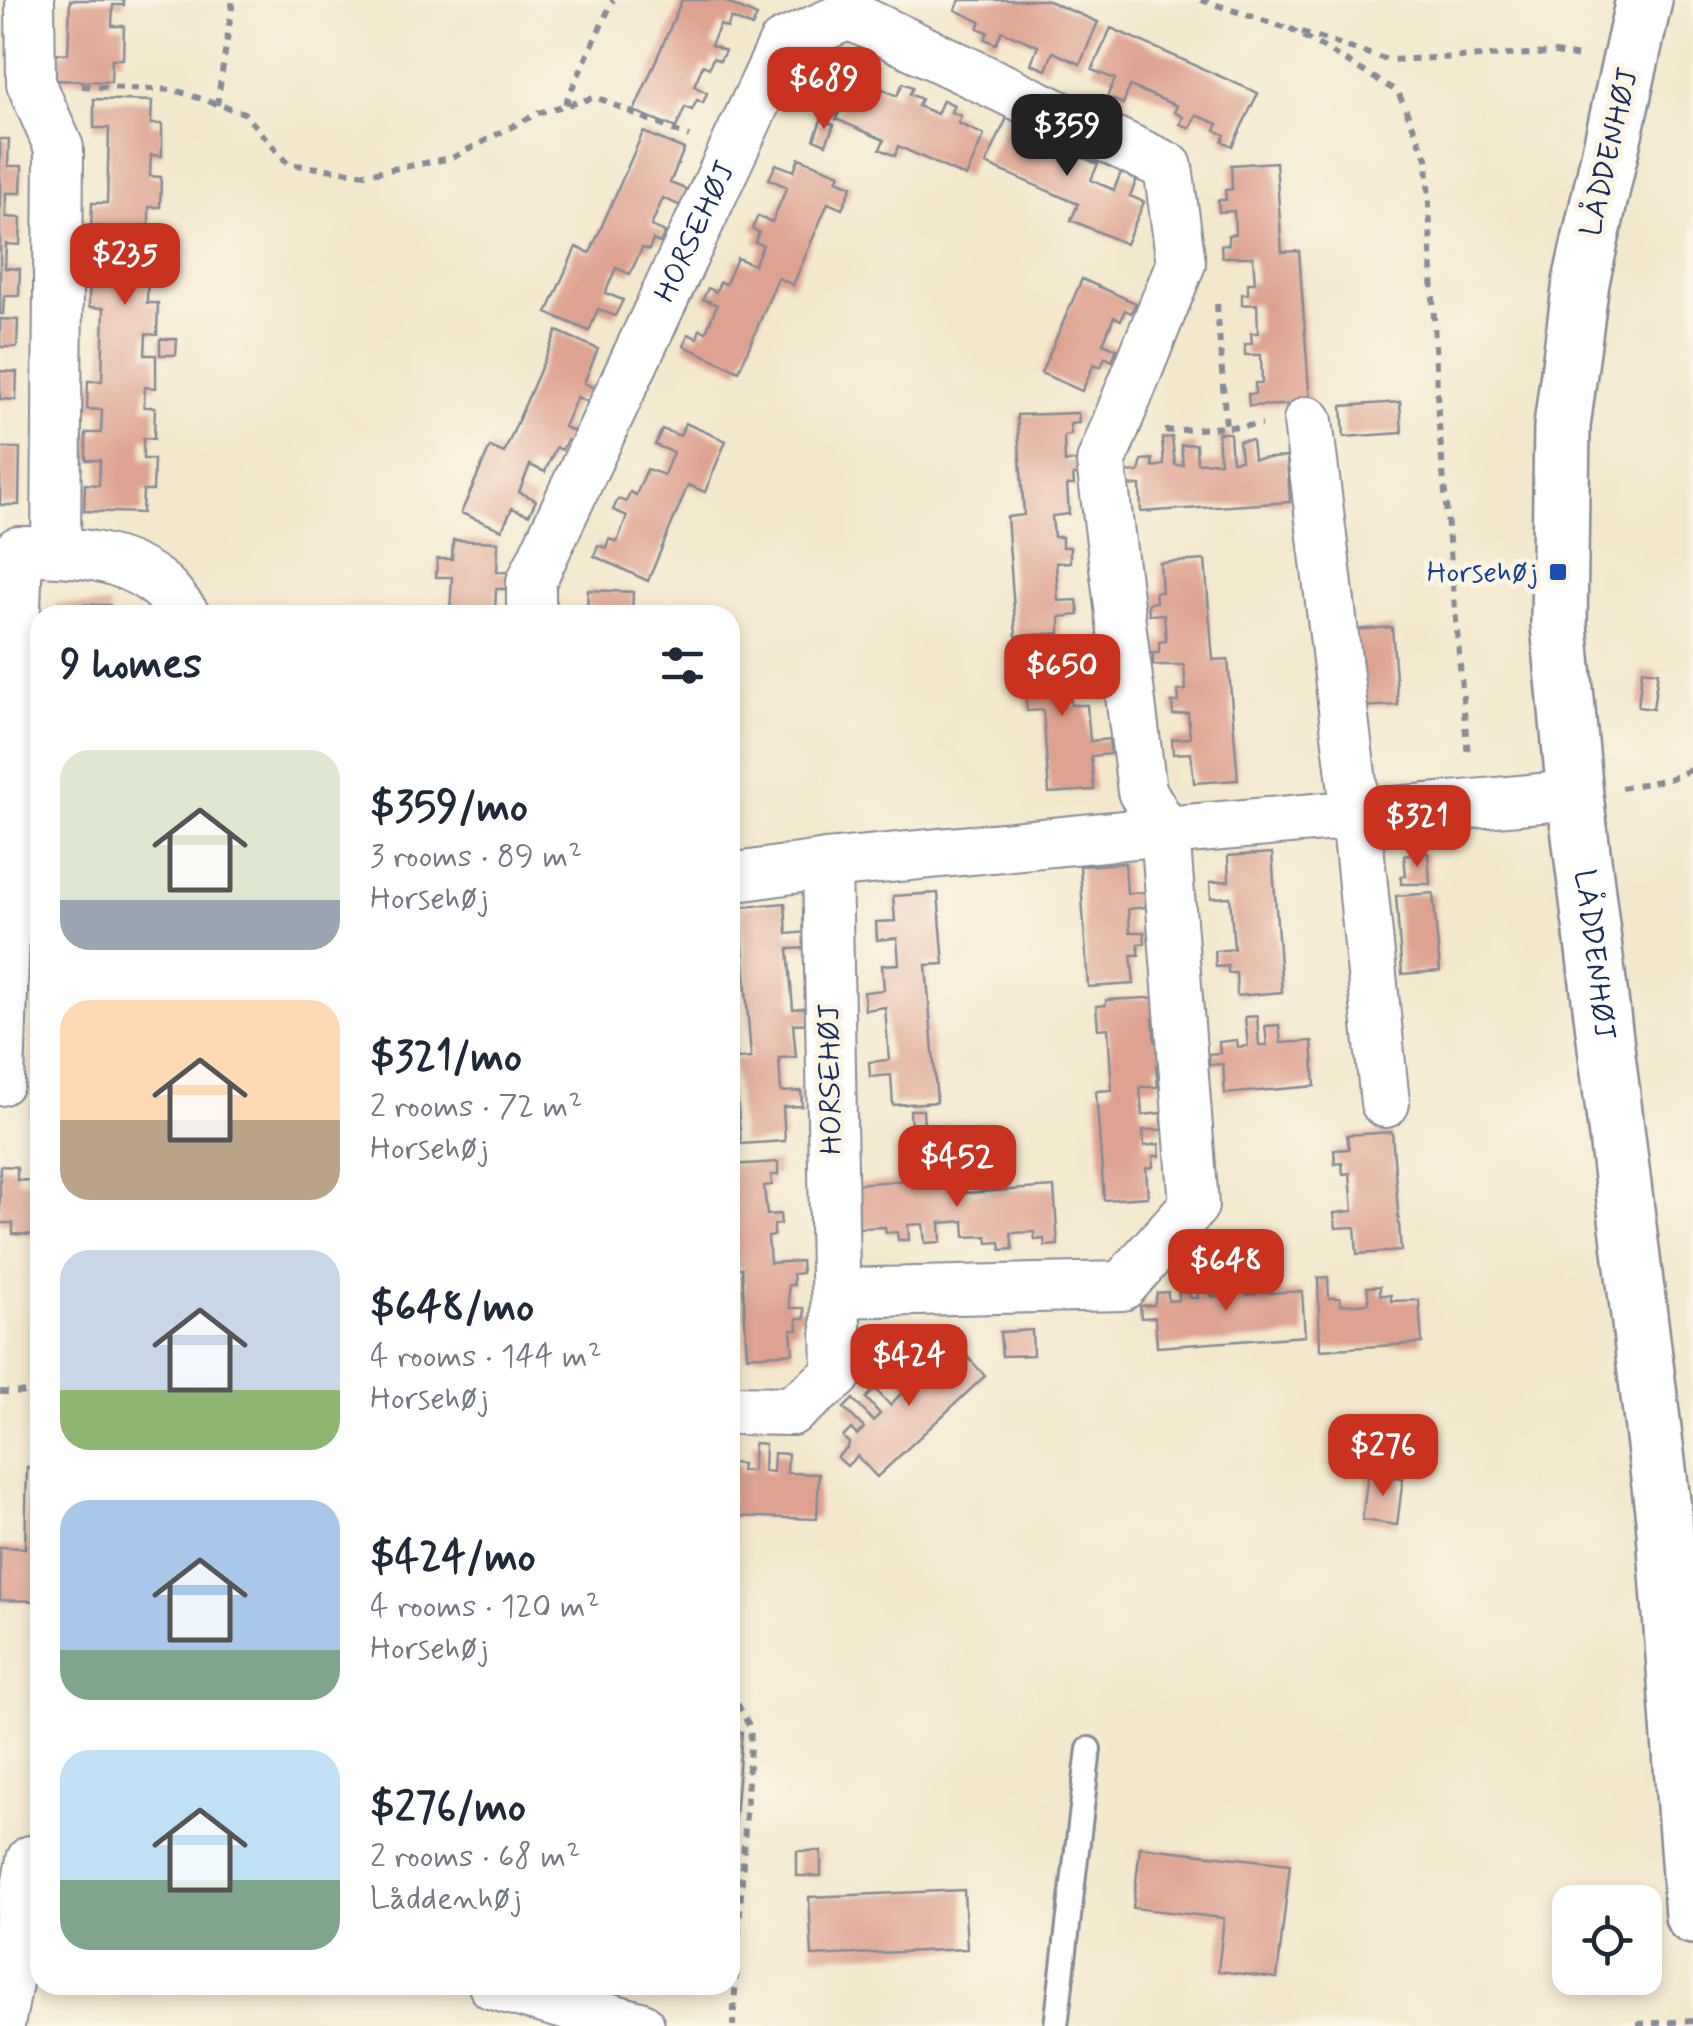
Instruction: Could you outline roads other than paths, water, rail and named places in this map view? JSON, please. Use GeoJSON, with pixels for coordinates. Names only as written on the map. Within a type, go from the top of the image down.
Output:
{"type":"FeatureCollection","features":[{"type":"Feature","properties":{"kind":"street"},"geometry":{"type":"LineString","coordinates":[[0,1081],[25,551],[59,148],[31,84],[30,0]]}},
{"type":"Feature","properties":{"kind":"street","name":"LÅDDENHØJ"},"geometry":{"type":"LineString","coordinates":[[1644,0],[1581,282],[1562,426],[1559,625],[1575,795],[1664,1518],[1693,1916]]}},
{"type":"Feature","properties":{"kind":"street","name":"HORSEHØJ"},"geometry":{"type":"LineString","coordinates":[[531,605],[531,582],[782,44],[849,15],[1168,167],[1181,263],[1101,462],[1142,791],[1166,831],[1194,1205],[1122,1286],[836,1293]]}},
{"type":"Feature","properties":{"kind":"street"},"geometry":{"type":"LineString","coordinates":[[1308,421],[1386,1103]]}},
{"type":"Feature","properties":{"kind":"street"},"geometry":{"type":"LineString","coordinates":[[25,551],[116,560],[161,586],[176,605]]}},
{"type":"Feature","properties":{"kind":"street"},"geometry":{"type":"LineString","coordinates":[[740,877],[827,864],[1575,795]]}},
{"type":"Feature","properties":{"kind":"street","name":"HORSEHØJ"},"geometry":{"type":"LineString","coordinates":[[740,1410],[791,1412],[837,1375],[827,864]]}},
{"type":"Feature","properties":{"kind":"street"},"geometry":{"type":"LineString","coordinates":[[0,2025],[24,1859]]}},
{"type":"Feature","properties":{"kind":"street"},"geometry":{"type":"LineString","coordinates":[[528,1995],[640,2026]]}},
{"type":"Feature","properties":{"kind":"lane"},"geometry":{"type":"LineString","coordinates":[[1056,2026],[1088,1749]]}},
{"type":"Feature","properties":{"kind":"place","name":"Horsehøj"},"geometry":{"type":"Point","coordinates":[1558,572]}}]}
